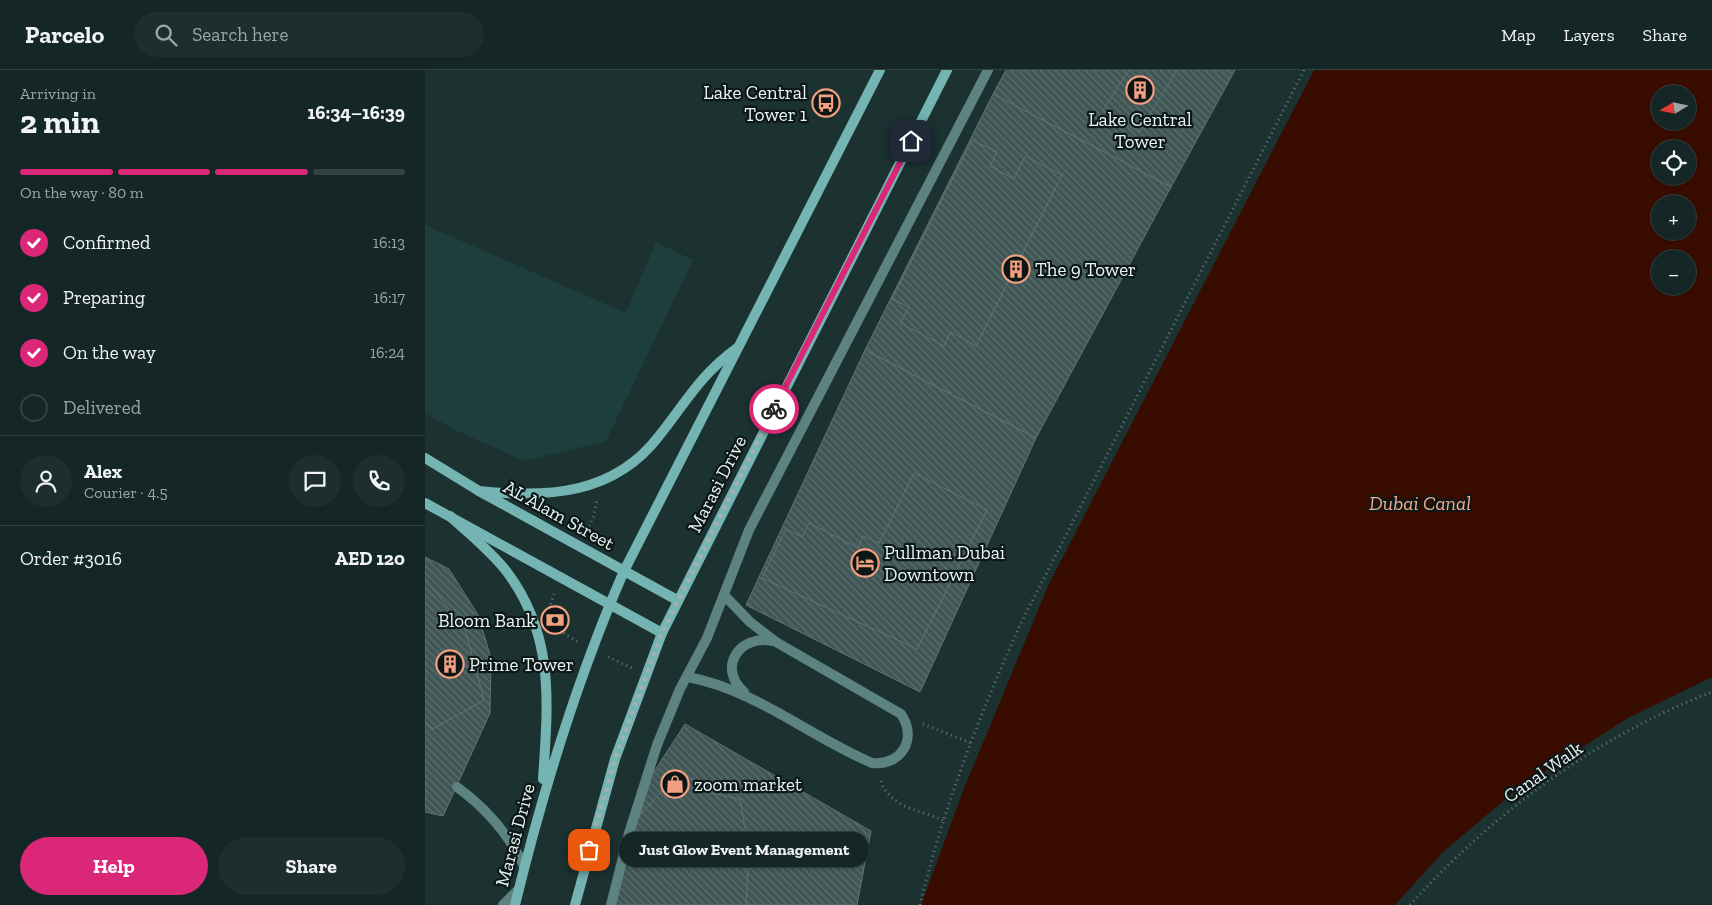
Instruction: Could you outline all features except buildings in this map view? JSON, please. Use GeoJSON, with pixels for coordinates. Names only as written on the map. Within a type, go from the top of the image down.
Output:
{"type":"FeatureCollection","features":[{"type":"Feature","properties":{"kind":"main road","name":"Marasi Drive"},"geometry":{"type":"LineString","coordinates":[[515,905],[542,799],[573,699],[624,570],[696,427],[741,345],[880,70]]}},
{"type":"Feature","properties":{"kind":"main road","name":"Marasi Drive"},"geometry":{"type":"LineString","coordinates":[[575,905],[615,759],[662,633],[677,600],[947,70]]}},
{"type":"Feature","properties":{"kind":"main road"},"geometry":{"type":"LineString","coordinates":[[479,491],[517,495],[543,495],[595,484],[613,475],[646,451],[692,389],[723,358],[741,345]]}},
{"type":"Feature","properties":{"kind":"main road","name":"AL Alam Street"},"geometry":{"type":"LineString","coordinates":[[425,458],[479,491],[677,600]]}},
{"type":"Feature","properties":{"kind":"main road"},"geometry":{"type":"LineString","coordinates":[[425,503],[662,633]]}},
{"type":"Feature","properties":{"kind":"main road"},"geometry":{"type":"LineString","coordinates":[[450,516],[506,570],[527,603],[535,621],[543,648],[547,693],[542,799]]}},
{"type":"Feature","properties":{"kind":"lane"},"geometry":{"type":"LineString","coordinates":[[611,905],[629,833],[654,752],[680,689],[688,677],[724,596],[735,562],[765,498],[987,70]]}},
{"type":"Feature","properties":{"kind":"lane"},"geometry":{"type":"LineString","coordinates":[[688,677],[718,684],[748,696],[863,759],[881,764],[898,757],[904,750],[909,731],[901,714],[776,642],[750,622],[724,596]]}},
{"type":"Feature","properties":{"kind":"lane"},"geometry":{"type":"LineString","coordinates":[[748,696],[737,686],[731,671],[735,655],[746,643],[761,638],[776,642]]}},
{"type":"Feature","properties":{"kind":"lane"},"geometry":{"type":"LineString","coordinates":[[457,787],[489,814],[515,847],[525,866]]}},
{"type":"Feature","properties":{"kind":"lane"},"geometry":{"type":"LineString","coordinates":[[503,905],[518,890]]}},
{"type":"Feature","properties":{"kind":"path"},"geometry":{"type":"LineString","coordinates":[[920,905],[943,820],[1003,662],[1040,583],[1304,70]]}},
{"type":"Feature","properties":{"kind":"path","name":"Canal Walk"},"geometry":{"type":"LineString","coordinates":[[1410,905],[1475,841],[1523,801],[1574,764],[1627,732],[1683,703],[1712,692]]}},
{"type":"Feature","properties":{"kind":"path"},"geometry":{"type":"LineString","coordinates":[[901,714],[971,743]]}},
{"type":"Feature","properties":{"kind":"path"},"geometry":{"type":"LineString","coordinates":[[881,764],[880,776],[883,788],[891,798],[943,820]]}},
{"type":"Feature","properties":{"kind":"shaded area"},"geometry":{"type":"Polygon","coordinates":[[[425,225],[626,313],[656,242],[693,260],[606,441],[524,461],[451,428],[425,413],[425,225]]]}},
{"type":"Feature","properties":{"kind":"water","name":"Dubai Canal"},"geometry":{"type":"Polygon","coordinates":[[[1314,70],[1712,70],[1712,677],[1628,718],[1516,790],[1442,853],[1395,905],[921,905],[963,791],[1048,586],[1314,70]]]}},
{"type":"Feature","properties":{"kind":"way so far"},"geometry":{"type":"LineString","coordinates":[[589,850],[615,759],[662,633],[774,409]]}},
{"type":"Feature","properties":{"kind":"place","name":"Lake Central Tower"},"geometry":{"type":"Point","coordinates":[1140,90]}},
{"type":"Feature","properties":{"kind":"place","name":"Lake Central Tower 1"},"geometry":{"type":"Point","coordinates":[826,103]}},
{"type":"Feature","properties":{"kind":"place","name":"The 9 Tower"},"geometry":{"type":"Point","coordinates":[1016,269]}},
{"type":"Feature","properties":{"kind":"place","name":"Pullman Dubai Downtown"},"geometry":{"type":"Point","coordinates":[865,563]}},
{"type":"Feature","properties":{"kind":"place","name":"Bloom Bank"},"geometry":{"type":"Point","coordinates":[555,620]}},
{"type":"Feature","properties":{"kind":"place","name":"Prime Tower"},"geometry":{"type":"Point","coordinates":[450,664]}},
{"type":"Feature","properties":{"kind":"place","name":"zoom market"},"geometry":{"type":"Point","coordinates":[675,784]}},
{"type":"Feature","properties":{"kind":"place","name":"Just Glow Event Management"},"geometry":{"type":"Point","coordinates":[589,850]}},
{"type":"Feature","properties":{"kind":"route"},"geometry":{"type":"LineString","coordinates":[[774,409],[911,141]]}}]}
